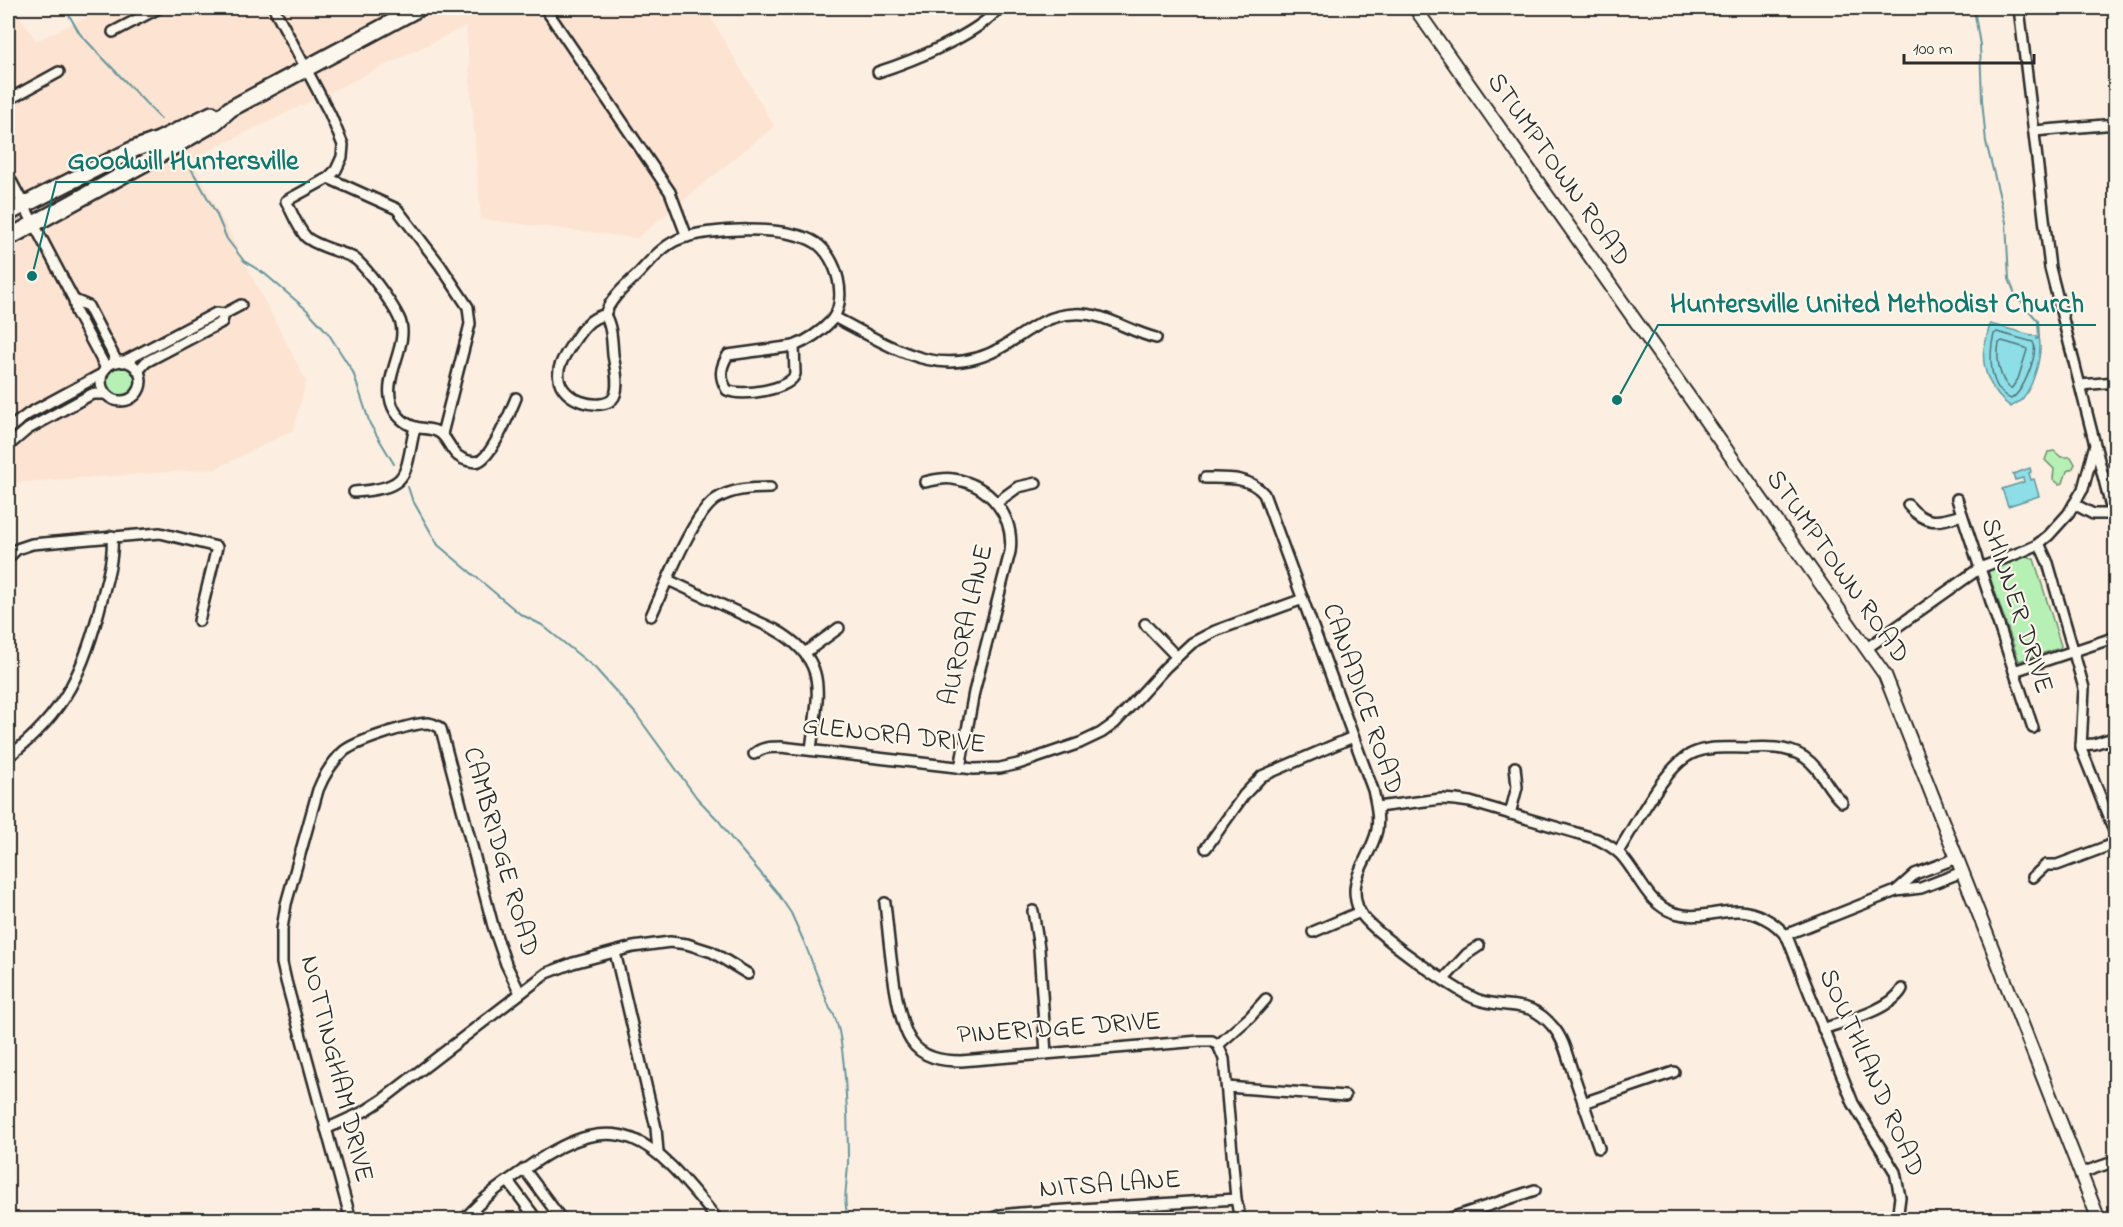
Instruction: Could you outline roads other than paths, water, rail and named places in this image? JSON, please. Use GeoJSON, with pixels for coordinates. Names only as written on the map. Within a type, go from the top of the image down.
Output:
{"type":"FeatureCollection","features":[{"type":"Feature","properties":{"kind":"main road"},"geometry":{"type":"LineString","coordinates":[[8,213],[209,115],[230,109],[419,8]]}},
{"type":"Feature","properties":{"kind":"main road"},"geometry":{"type":"LineString","coordinates":[[8,238],[214,123],[230,109]]}},
{"type":"Feature","properties":{"kind":"street"},"geometry":{"type":"LineString","coordinates":[[114,32],[159,8]]}},
{"type":"Feature","properties":{"kind":"street"},"geometry":{"type":"LineString","coordinates":[[274,8],[343,145],[342,157],[336,171],[328,178],[286,201],[307,237],[354,258],[365,268],[399,318],[402,328],[389,391],[398,415],[414,427],[442,434],[459,457],[468,461],[480,461],[500,434],[516,398]]}},
{"type":"Feature","properties":{"kind":"street"},"geometry":{"type":"LineString","coordinates":[[545,8],[669,192],[687,237]]}},
{"type":"Feature","properties":{"kind":"street"},"geometry":{"type":"LineString","coordinates":[[878,72],[907,62],[979,27],[999,8]]}},
{"type":"Feature","properties":{"kind":"street"},"geometry":{"type":"LineString","coordinates":[[2019,8],[2050,268],[2114,514],[2093,514],[2074,504]]}},
{"type":"Feature","properties":{"kind":"street","name":"STUMPTOWN ROAD"},"geometry":{"type":"LineString","coordinates":[[1419,9],[1885,675],[2099,1220]]}},
{"type":"Feature","properties":{"kind":"street"},"geometry":{"type":"LineString","coordinates":[[8,99],[59,72]]}},
{"type":"Feature","properties":{"kind":"street"},"geometry":{"type":"LineString","coordinates":[[2034,131],[2115,124]]}},
{"type":"Feature","properties":{"kind":"street"},"geometry":{"type":"LineString","coordinates":[[8,175],[74,300],[76,312],[104,371],[101,384],[105,394],[120,402],[130,399],[139,389],[138,371],[120,362],[88,306],[74,300]]}},
{"type":"Feature","properties":{"kind":"street"},"geometry":{"type":"LineString","coordinates":[[328,178],[397,209],[440,265],[468,307],[470,324],[442,434]]}},
{"type":"Feature","properties":{"kind":"street"},"geometry":{"type":"LineString","coordinates":[[605,315],[610,324],[616,389],[615,394],[607,403],[596,404],[572,398],[563,390],[559,371],[561,363],[580,331],[592,319],[605,315],[615,298],[658,254],[671,243],[687,237],[729,229],[793,234],[814,241],[831,259],[838,276],[839,296],[834,317],[815,334],[794,346],[728,355],[721,369],[727,390],[741,393],[786,385],[794,379],[794,346]]}},
{"type":"Feature","properties":{"kind":"street"},"geometry":{"type":"LineString","coordinates":[[8,429],[28,414],[120,362],[216,313],[224,314],[241,305]]}},
{"type":"Feature","properties":{"kind":"street"},"geometry":{"type":"LineString","coordinates":[[138,371],[146,362],[222,322],[224,314]]}},
{"type":"Feature","properties":{"kind":"street"},"geometry":{"type":"LineString","coordinates":[[834,317],[917,358],[941,362],[968,360],[989,354],[1046,319],[1073,314],[1099,315],[1156,338]]}},
{"type":"Feature","properties":{"kind":"street"},"geometry":{"type":"LineString","coordinates":[[2080,385],[2115,382]]}},
{"type":"Feature","properties":{"kind":"street"},"geometry":{"type":"LineString","coordinates":[[8,446],[28,429],[92,394],[105,394]]}},
{"type":"Feature","properties":{"kind":"street"},"geometry":{"type":"LineString","coordinates":[[354,492],[388,487],[402,478],[409,461],[414,427]]}},
{"type":"Feature","properties":{"kind":"street"},"geometry":{"type":"LineString","coordinates":[[1867,648],[1980,568],[2039,543],[2060,525],[2083,489],[2095,446]]}},
{"type":"Feature","properties":{"kind":"street","name":"AURORA LANE"},"geometry":{"type":"LineString","coordinates":[[925,482],[950,478],[967,482],[987,494],[996,503],[1009,526],[1010,552],[974,692],[960,768]]}},
{"type":"Feature","properties":{"kind":"street","name":"CANADICE ROAD"},"geometry":{"type":"LineString","coordinates":[[1205,478],[1236,479],[1246,481],[1260,489],[1268,505],[1353,737],[1377,807],[1376,831],[1361,863],[1356,885],[1360,912]]}},
{"type":"Feature","properties":{"kind":"street"},"geometry":{"type":"LineString","coordinates":[[996,503],[1018,487],[1036,483]]}},
{"type":"Feature","properties":{"kind":"street"},"geometry":{"type":"LineString","coordinates":[[651,616],[696,520],[708,505],[731,492],[770,488]]}},
{"type":"Feature","properties":{"kind":"street","name":"SHINNER DRIVE"},"geometry":{"type":"LineString","coordinates":[[1957,499],[2033,728]]}},
{"type":"Feature","properties":{"kind":"street"},"geometry":{"type":"LineString","coordinates":[[1908,505],[1917,516],[1927,520],[1939,522],[1962,515]]}},
{"type":"Feature","properties":{"kind":"street"},"geometry":{"type":"LineString","coordinates":[[8,558],[17,549],[32,544],[166,533],[217,547],[199,621]]}},
{"type":"Feature","properties":{"kind":"street"},"geometry":{"type":"LineString","coordinates":[[8,757],[23,746],[49,718],[78,676],[96,625],[110,568],[112,536]]}},
{"type":"Feature","properties":{"kind":"street"},"geometry":{"type":"LineString","coordinates":[[2039,543],[2048,563],[2085,695],[2081,745],[2083,755],[2115,836]]}},
{"type":"Feature","properties":{"kind":"street"},"geometry":{"type":"LineString","coordinates":[[668,580],[774,629],[789,637],[806,652],[812,662],[817,680],[811,750]]}},
{"type":"Feature","properties":{"kind":"street","name":"GLENORA DRIVE"},"geometry":{"type":"LineString","coordinates":[[754,754],[768,747],[960,768],[988,769],[1018,764],[1080,744],[1101,733],[1115,723],[1176,656],[1203,636],[1303,599]]}},
{"type":"Feature","properties":{"kind":"street"},"geometry":{"type":"LineString","coordinates":[[1145,624],[1176,656]]}},
{"type":"Feature","properties":{"kind":"street"},"geometry":{"type":"LineString","coordinates":[[806,652],[838,628]]}},
{"type":"Feature","properties":{"kind":"street"},"geometry":{"type":"LineString","coordinates":[[2014,671],[2115,637]]}},
{"type":"Feature","properties":{"kind":"street","name":"NOTTINGHAM DRIVE"},"geometry":{"type":"LineString","coordinates":[[351,1220],[286,981],[282,963],[283,919],[297,860],[318,790],[326,773],[337,758],[358,743],[412,726],[426,723],[435,725]]}},
{"type":"Feature","properties":{"kind":"street","name":"CAMBRIDGE ROAD"},"geometry":{"type":"LineString","coordinates":[[435,725],[442,732],[499,943],[520,993]]}},
{"type":"Feature","properties":{"kind":"street"},"geometry":{"type":"LineString","coordinates":[[1206,848],[1244,795],[1262,776],[1353,737]]}},
{"type":"Feature","properties":{"kind":"street"},"geometry":{"type":"LineString","coordinates":[[2081,745],[2094,744],[2115,737]]}},
{"type":"Feature","properties":{"kind":"street"},"geometry":{"type":"LineString","coordinates":[[1618,852],[1672,768],[1684,758],[1705,749],[1774,747],[1795,753],[1815,766],[1832,793],[1842,802]]}},
{"type":"Feature","properties":{"kind":"street"},"geometry":{"type":"LineString","coordinates":[[1510,814],[1517,787],[1515,767]]}},
{"type":"Feature","properties":{"kind":"street"},"geometry":{"type":"LineString","coordinates":[[1377,807],[1441,799],[1456,800],[1597,839],[1618,852],[1650,897],[1666,910],[1676,914],[1699,916],[1725,910],[1749,911],[1771,922],[1785,935],[1896,891],[1921,888],[1962,872]]}},
{"type":"Feature","properties":{"kind":"street"},"geometry":{"type":"LineString","coordinates":[[2033,877],[2046,865],[2056,865],[2108,846],[2115,841]]}},
{"type":"Feature","properties":{"kind":"street"},"geometry":{"type":"LineString","coordinates":[[1896,891],[1915,874],[1957,858]]}},
{"type":"Feature","properties":{"kind":"street","name":"PINERIDGE DRIVE"},"geometry":{"type":"LineString","coordinates":[[885,903],[898,999],[906,1033],[915,1046],[929,1056],[950,1061],[1200,1041],[1212,1041],[1218,1045]]}},
{"type":"Feature","properties":{"kind":"street"},"geometry":{"type":"LineString","coordinates":[[1033,910],[1040,948],[1046,1054]]}},
{"type":"Feature","properties":{"kind":"street"},"geometry":{"type":"LineString","coordinates":[[1313,932],[1360,912],[1379,934],[1467,994],[1479,1000],[1519,1005],[1544,1018],[1561,1038],[1599,1148]]}},
{"type":"Feature","properties":{"kind":"street","name":"SOUTHLAND ROAD"},"geometry":{"type":"LineString","coordinates":[[1785,935],[1853,1103],[1895,1172],[1900,1197],[1897,1220]]}},
{"type":"Feature","properties":{"kind":"street"},"geometry":{"type":"LineString","coordinates":[[326,1129],[365,1111],[382,1100],[520,993],[547,973],[559,968],[653,943],[687,944],[720,956],[748,974]]}},
{"type":"Feature","properties":{"kind":"street"},"geometry":{"type":"LineString","coordinates":[[1444,979],[1467,954],[1479,946]]}},
{"type":"Feature","properties":{"kind":"street"},"geometry":{"type":"LineString","coordinates":[[615,952],[656,1128],[657,1152]]}},
{"type":"Feature","properties":{"kind":"street"},"geometry":{"type":"LineString","coordinates":[[1823,1029],[1885,1005],[1896,998],[1902,989]]}},
{"type":"Feature","properties":{"kind":"street"},"geometry":{"type":"LineString","coordinates":[[1240,1220],[1236,1199],[1227,1087],[1222,1049],[1218,1045],[1250,1017],[1266,999]]}},
{"type":"Feature","properties":{"kind":"street"},"geometry":{"type":"LineString","coordinates":[[1583,1102],[1674,1072]]}},
{"type":"Feature","properties":{"kind":"street"},"geometry":{"type":"LineString","coordinates":[[1227,1087],[1346,1096]]}},
{"type":"Feature","properties":{"kind":"street"},"geometry":{"type":"LineString","coordinates":[[464,1220],[473,1209],[524,1169],[572,1140],[597,1134],[621,1135],[639,1141],[657,1152],[668,1161],[718,1220]]}},
{"type":"Feature","properties":{"kind":"street"},"geometry":{"type":"LineString","coordinates":[[2081,1173],[2115,1161]]}},
{"type":"Feature","properties":{"kind":"street"},"geometry":{"type":"LineString","coordinates":[[524,1169],[562,1220]]}},
{"type":"Feature","properties":{"kind":"street"},"geometry":{"type":"LineString","coordinates":[[508,1181],[537,1220]]}},
{"type":"Feature","properties":{"kind":"street"},"geometry":{"type":"LineString","coordinates":[[1445,1220],[1535,1190]]}},
{"type":"Feature","properties":{"kind":"street","name":"NITSA LANE"},"geometry":{"type":"LineString","coordinates":[[987,1220],[1001,1215],[1020,1213],[1236,1199]]}},
{"type":"Feature","properties":{"kind":"water"},"geometry":{"type":"Polygon","coordinates":[[[1990,324],[2039,337],[2039,360],[2034,377],[2023,398],[2011,407],[1998,395],[1986,373],[1984,348],[1990,324]]]}},
{"type":"Feature","properties":{"kind":"water"},"geometry":{"type":"Polygon","coordinates":[[[2030,468],[2031,480],[2034,479],[2039,496],[2008,506],[2002,489],[2024,482],[2023,478],[2015,480],[2013,474],[2030,468]]]}},
{"type":"Feature","properties":{"kind":"waterway"},"geometry":{"type":"LineString","coordinates":[[54,8],[69,15],[80,34],[161,119]]}},
{"type":"Feature","properties":{"kind":"waterway"},"geometry":{"type":"LineString","coordinates":[[1972,8],[1980,45],[1986,142],[2006,222],[2009,279],[2015,294],[2038,321],[2039,337],[2037,339]]}},
{"type":"Feature","properties":{"kind":"waterway"},"geometry":{"type":"LineString","coordinates":[[184,156],[216,213],[227,239],[244,261],[265,274],[307,310],[328,333],[353,372],[370,424],[394,464]]}},
{"type":"Feature","properties":{"kind":"waterway"},"geometry":{"type":"LineString","coordinates":[[408,487],[412,499],[438,545],[520,614],[542,625],[595,668],[636,714],[697,798],[719,821],[791,913],[840,1034],[847,1102],[848,1164],[845,1196],[849,1220]]}},
{"type":"Feature","properties":{"kind":"place","name":"Goodwill Huntersville"},"geometry":{"type":"Point","coordinates":[32,276]}},
{"type":"Feature","properties":{"kind":"place","name":"Huntersville United Methodist Church"},"geometry":{"type":"Point","coordinates":[1617,400]}}]}
